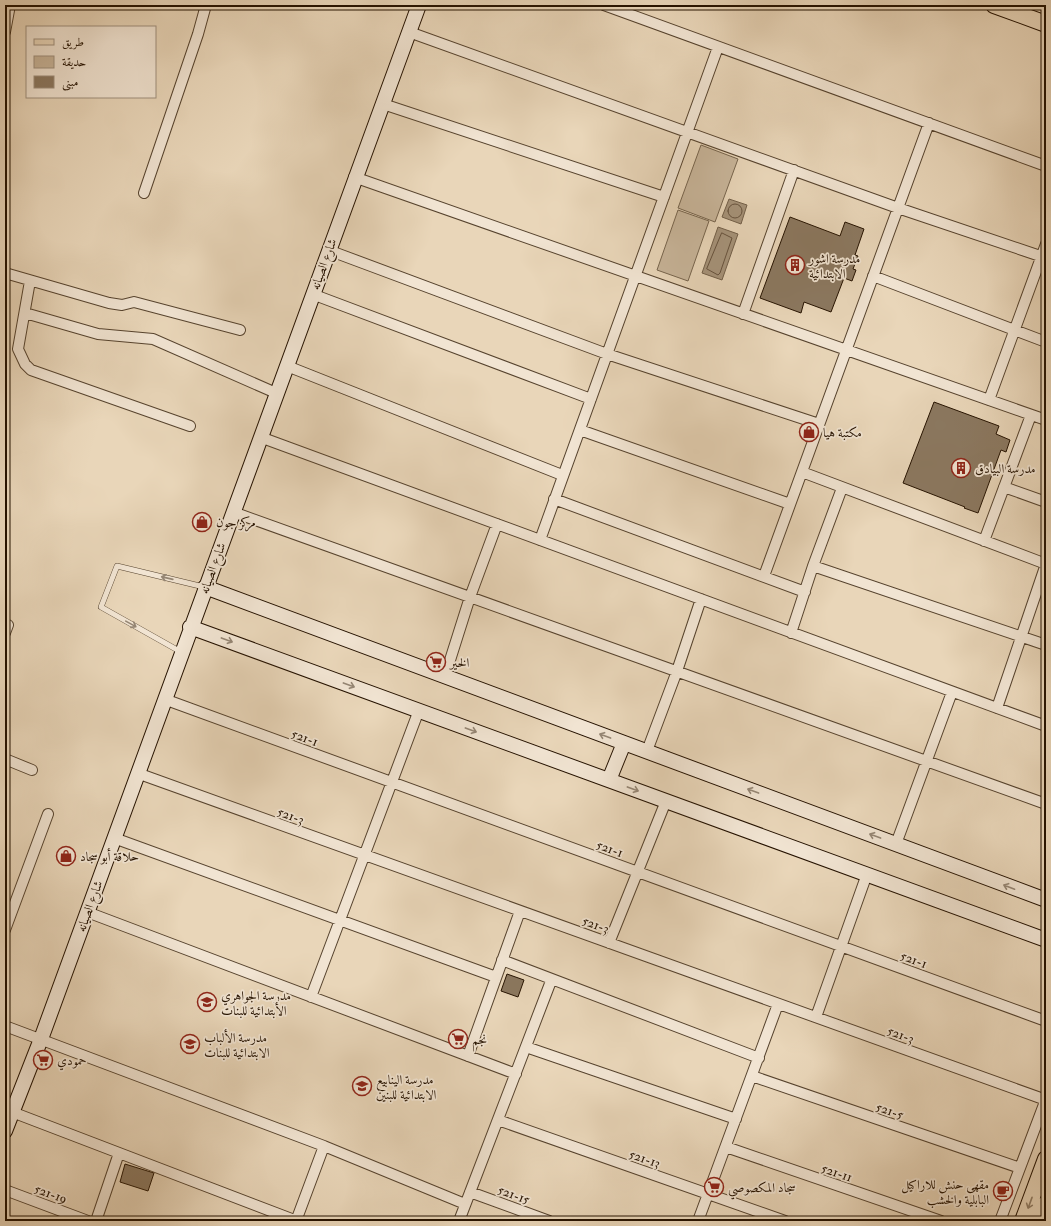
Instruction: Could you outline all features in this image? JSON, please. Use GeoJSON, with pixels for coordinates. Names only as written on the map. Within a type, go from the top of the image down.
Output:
{"type":"FeatureCollection","features":[{"type":"Feature","properties":{"kind":"main road"},"geometry":{"type":"LineString","coordinates":[[994,5],[1046,24]]}},
{"type":"Feature","properties":{"kind":"main road"},"geometry":{"type":"LineString","coordinates":[[1023,1221],[1046,1159]]}},
{"type":"Feature","properties":{"kind":"main road"},"geometry":{"type":"LineString","coordinates":[[1040,1221],[1046,1204]]}},
{"type":"Feature","properties":{"kind":"street"},"geometry":{"type":"LineString","coordinates":[[5,32],[10,5]]}},
{"type":"Feature","properties":{"kind":"street"},"geometry":{"type":"LineString","coordinates":[[144,193],[198,34],[206,5]]}},
{"type":"Feature","properties":{"kind":"street","name":"شارع الصيانه"},"geometry":{"type":"LineString","coordinates":[[6,1128],[41,1039],[232,512],[287,366],[354,177],[383,104],[418,5]]}},
{"type":"Feature","properties":{"kind":"street"},"geometry":{"type":"LineString","coordinates":[[604,5],[1046,166]]}},
{"type":"Feature","properties":{"kind":"street"},"geometry":{"type":"LineString","coordinates":[[409,32],[688,131],[898,208],[1044,257]]}},
{"type":"Feature","properties":{"kind":"street"},"geometry":{"type":"LineString","coordinates":[[540,540],[562,475],[580,430],[718,47]]}},
{"type":"Feature","properties":{"kind":"street"},"geometry":{"type":"LineString","coordinates":[[383,104],[664,197]]}},
{"type":"Feature","properties":{"kind":"street"},"geometry":{"type":"LineString","coordinates":[[764,576],[929,123]]}},
{"type":"Feature","properties":{"kind":"street"},"geometry":{"type":"LineString","coordinates":[[743,314],[794,170]]}},
{"type":"Feature","properties":{"kind":"street"},"geometry":{"type":"LineString","coordinates":[[354,177],[1046,420]]}},
{"type":"Feature","properties":{"kind":"street"},"geometry":{"type":"LineString","coordinates":[[989,400],[1044,257],[1046,244]]}},
{"type":"Feature","properties":{"kind":"street"},"geometry":{"type":"LineString","coordinates":[[328,250],[607,354],[819,424]]}},
{"type":"Feature","properties":{"kind":"street"},"geometry":{"type":"LineString","coordinates":[[5,273],[30,282],[116,304],[134,302],[240,330]]}},
{"type":"Feature","properties":{"kind":"street"},"geometry":{"type":"LineString","coordinates":[[873,276],[1046,342]]}},
{"type":"Feature","properties":{"kind":"street"},"geometry":{"type":"LineString","coordinates":[[30,282],[18,349],[25,364],[31,370],[190,426]]}},
{"type":"Feature","properties":{"kind":"street"},"geometry":{"type":"LineString","coordinates":[[312,294],[591,399]]}},
{"type":"Feature","properties":{"kind":"street"},"geometry":{"type":"LineString","coordinates":[[24,313],[98,334],[153,339],[276,393]]}},
{"type":"Feature","properties":{"kind":"street"},"geometry":{"type":"LineString","coordinates":[[287,366],[562,475]]}},
{"type":"Feature","properties":{"kind":"street"},"geometry":{"type":"LineString","coordinates":[[984,541],[1031,415]]}},
{"type":"Feature","properties":{"kind":"street"},"geometry":{"type":"LineString","coordinates":[[580,430],[790,504]]}},
{"type":"Feature","properties":{"kind":"street"},"geometry":{"type":"LineString","coordinates":[[260,437],[1046,726]]}},
{"type":"Feature","properties":{"kind":"street"},"geometry":{"type":"LineString","coordinates":[[802,472],[1046,564],[1020,635],[996,708]]}},
{"type":"Feature","properties":{"kind":"street"},"geometry":{"type":"LineString","coordinates":[[1004,487],[1046,502]]}},
{"type":"Feature","properties":{"kind":"street"},"geometry":{"type":"LineString","coordinates":[[791,633],[813,566],[842,488]]}},
{"type":"Feature","properties":{"kind":"street"},"geometry":{"type":"LineString","coordinates":[[554,499],[805,592]]}},
{"type":"Feature","properties":{"kind":"street"},"geometry":{"type":"LineString","coordinates":[[232,512],[1046,804]]}},
{"type":"Feature","properties":{"kind":"street"},"geometry":{"type":"LineString","coordinates":[[445,676],[470,597],[497,524]]}},
{"type":"Feature","properties":{"kind":"street"},"geometry":{"type":"LineString","coordinates":[[813,566],[1046,645]]}},
{"type":"Feature","properties":{"kind":"street"},"geometry":{"type":"LineString","coordinates":[[205,587],[1046,900]]}},
{"type":"Feature","properties":{"kind":"street"},"geometry":{"type":"LineString","coordinates":[[647,752],[677,671],[701,599]]}},
{"type":"Feature","properties":{"kind":"street"},"geometry":{"type":"LineString","coordinates":[[190,627],[1046,940]]}},
{"type":"Feature","properties":{"kind":"street"},"geometry":{"type":"LineString","coordinates":[[896,844],[952,692]]}},
{"type":"Feature","properties":{"kind":"street","name":"521-1"},"geometry":{"type":"LineString","coordinates":[[164,700],[1046,1021]]}},
{"type":"Feature","properties":{"kind":"street"},"geometry":{"type":"LineString","coordinates":[[311,997],[419,710]]}},
{"type":"Feature","properties":{"kind":"street"},"geometry":{"type":"LineString","coordinates":[[609,780],[624,743]]}},
{"type":"Feature","properties":{"kind":"street"},"geometry":{"type":"LineString","coordinates":[[5,759],[32,770]]}},
{"type":"Feature","properties":{"kind":"street","name":"521-3"},"geometry":{"type":"LineString","coordinates":[[138,773],[1046,1100]]}},
{"type":"Feature","properties":{"kind":"street"},"geometry":{"type":"LineString","coordinates":[[609,943],[666,801]]}},
{"type":"Feature","properties":{"kind":"street"},"geometry":{"type":"LineString","coordinates":[[5,930],[48,814]]}},
{"type":"Feature","properties":{"kind":"street"},"geometry":{"type":"LineString","coordinates":[[114,838],[496,977]]}},
{"type":"Feature","properties":{"kind":"street"},"geometry":{"type":"LineString","coordinates":[[816,1017],[868,874]]}},
{"type":"Feature","properties":{"kind":"street"},"geometry":{"type":"LineString","coordinates":[[468,1056],[520,911]]}},
{"type":"Feature","properties":{"kind":"street"},"geometry":{"type":"LineString","coordinates":[[87,912],[516,1074]]}},
{"type":"Feature","properties":{"kind":"street"},"geometry":{"type":"LineString","coordinates":[[502,960],[758,1058]]}},
{"type":"Feature","properties":{"kind":"street"},"geometry":{"type":"LineString","coordinates":[[459,1221],[551,980]]}},
{"type":"Feature","properties":{"kind":"street"},"geometry":{"type":"LineString","coordinates":[[698,1221],[778,1004]]}},
{"type":"Feature","properties":{"kind":"street"},"geometry":{"type":"LineString","coordinates":[[5,1026],[324,1146],[465,1204]]}},
{"type":"Feature","properties":{"kind":"street"},"geometry":{"type":"LineString","coordinates":[[526,1047],[736,1119]]}},
{"type":"Feature","properties":{"kind":"street","name":"521-5"},"geometry":{"type":"LineString","coordinates":[[752,1076],[1020,1168]]}},
{"type":"Feature","properties":{"kind":"street"},"geometry":{"type":"LineString","coordinates":[[1000,1221],[1046,1100]]}},
{"type":"Feature","properties":{"kind":"street"},"geometry":{"type":"LineString","coordinates":[[12,1112],[297,1221],[324,1146]]}},
{"type":"Feature","properties":{"kind":"street","name":"521-13"},"geometry":{"type":"LineString","coordinates":[[498,1120],[785,1221]]}},
{"type":"Feature","properties":{"kind":"street","name":"521-11"},"geometry":{"type":"LineString","coordinates":[[726,1147],[941,1221]]}},
{"type":"Feature","properties":{"kind":"street"},"geometry":{"type":"LineString","coordinates":[[96,1221],[119,1153]]}},
{"type":"Feature","properties":{"kind":"street","name":"521-19"},"geometry":{"type":"LineString","coordinates":[[5,1190],[88,1221]]}},
{"type":"Feature","properties":{"kind":"street","name":"521-15"},"geometry":{"type":"LineString","coordinates":[[470,1192],[549,1221]]}},
{"type":"Feature","properties":{"kind":"lane"},"geometry":{"type":"LineString","coordinates":[[181,652],[101,607],[118,566],[205,587]]}},
{"type":"Feature","properties":{"kind":"green space"},"geometry":{"type":"Polygon","coordinates":[[[701,145],[738,159],[715,222],[678,208],[701,145]]]}},
{"type":"Feature","properties":{"kind":"green space"},"geometry":{"type":"Polygon","coordinates":[[[678,210],[709,221],[688,281],[657,270],[678,210]]]}},
{"type":"Feature","properties":{"kind":"water"},"geometry":{"type":"Polygon","coordinates":[[[729,199],[747,205],[741,224],[722,217],[729,199]]]}},
{"type":"Feature","properties":{"kind":"water"},"geometry":{"type":"Polygon","coordinates":[[[718,227],[738,234],[722,280],[702,273],[718,227]]]}},
{"type":"Feature","properties":{"kind":"building","name":"مدرسة اشور الابتدائية"},"geometry":{"type":"Polygon","coordinates":[[[790,217],[840,236],[845,222],[864,229],[855,255],[858,256],[853,269],[856,270],[852,281],[844,278],[831,312],[804,302],[801,313],[760,298],[790,217]]]}},
{"type":"Feature","properties":{"kind":"building","name":"مدرسة البيادق"},"geometry":{"type":"Polygon","coordinates":[[[934,402],[999,426],[996,434],[1010,440],[1006,452],[1001,450],[978,513],[903,483],[934,402]]]}},
{"type":"Feature","properties":{"kind":"building"},"geometry":{"type":"Polygon","coordinates":[[[507,974],[524,980],[518,997],[501,991],[507,974]]]}},
{"type":"Feature","properties":{"kind":"building"},"geometry":{"type":"Polygon","coordinates":[[[125,1164],[154,1173],[148,1191],[120,1182],[125,1164]]]}},
{"type":"Feature","properties":{"kind":"place","name":"مدرسة اشور الابتدائية"},"geometry":{"type":"Point","coordinates":[795,265]}},
{"type":"Feature","properties":{"kind":"place","name":"مكتبة هيا"},"geometry":{"type":"Point","coordinates":[809,432]}},
{"type":"Feature","properties":{"kind":"place","name":"مدرسة البيادق"},"geometry":{"type":"Point","coordinates":[961,468]}},
{"type":"Feature","properties":{"kind":"place","name":"مركز جون"},"geometry":{"type":"Point","coordinates":[202,522]}},
{"type":"Feature","properties":{"kind":"place","name":"الخير"},"geometry":{"type":"Point","coordinates":[436,662]}},
{"type":"Feature","properties":{"kind":"place","name":"حلاقة أبو سجاد"},"geometry":{"type":"Point","coordinates":[66,856]}},
{"type":"Feature","properties":{"kind":"place","name":"مدرسة الجواهري الأبتدائية للبنات"},"geometry":{"type":"Point","coordinates":[207,1002]}},
{"type":"Feature","properties":{"kind":"place","name":"نجم"},"geometry":{"type":"Point","coordinates":[458,1039]}},
{"type":"Feature","properties":{"kind":"place","name":"مدرسة الألباب الابتدائية للبنات"},"geometry":{"type":"Point","coordinates":[190,1044]}},
{"type":"Feature","properties":{"kind":"place","name":"حمودي"},"geometry":{"type":"Point","coordinates":[43,1060]}},
{"type":"Feature","properties":{"kind":"place","name":"مدرسة الينابيع الابتدائية للبنين"},"geometry":{"type":"Point","coordinates":[362,1086]}},
{"type":"Feature","properties":{"kind":"place","name":"سجاد المكصوصي"},"geometry":{"type":"Point","coordinates":[714,1187]}},
{"type":"Feature","properties":{"kind":"place","name":"مقهى حنش للاراكيل البابلية والخشب"},"geometry":{"type":"Point","coordinates":[1003,1191]}}]}
